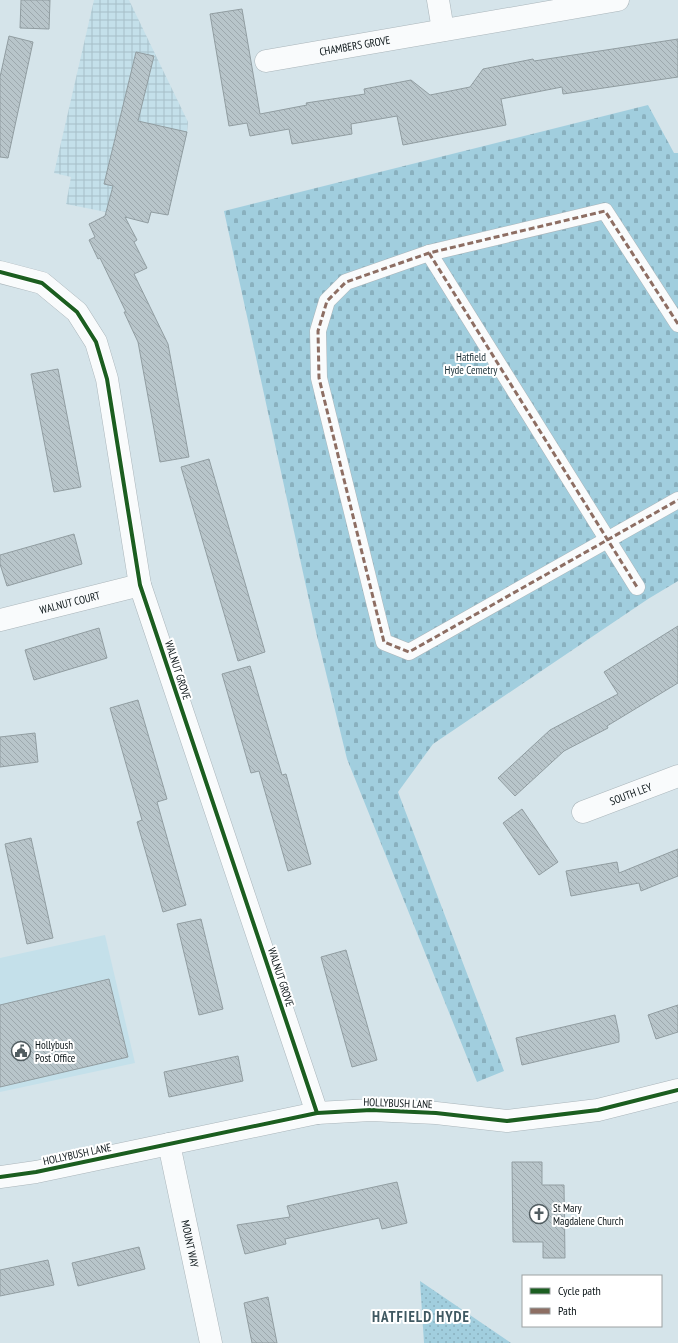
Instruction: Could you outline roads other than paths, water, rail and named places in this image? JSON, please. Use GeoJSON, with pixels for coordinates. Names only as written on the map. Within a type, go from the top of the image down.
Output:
{"type":"FeatureCollection","features":[{"type":"Feature","properties":{"kind":"street"},"geometry":{"type":"LineString","coordinates":[[438,0],[443,30]]}},
{"type":"Feature","properties":{"kind":"street","name":"CHAMBERS GROVE"},"geometry":{"type":"LineString","coordinates":[[266,61],[618,0]]}},
{"type":"Feature","properties":{"kind":"street"},"geometry":{"type":"LineString","coordinates":[[678,324],[605,211],[429,253],[346,282],[327,301],[318,331],[319,378],[384,642],[409,652],[678,500]]}},
{"type":"Feature","properties":{"kind":"street"},"geometry":{"type":"LineString","coordinates":[[429,253],[637,587]]}},
{"type":"Feature","properties":{"kind":"street","name":"WALNUT GROVE"},"geometry":{"type":"LineString","coordinates":[[0,272],[42,283],[77,312],[96,342],[107,379],[140,585],[317,1113]]}},
{"type":"Feature","properties":{"kind":"street","name":"WALNUT COURT"},"geometry":{"type":"LineString","coordinates":[[0,620],[140,585]]}},
{"type":"Feature","properties":{"kind":"street","name":"SOUTH LEY"},"geometry":{"type":"LineString","coordinates":[[583,812],[678,776]]}},
{"type":"Feature","properties":{"kind":"street","name":"HOLLYBUSH LANE"},"geometry":{"type":"LineString","coordinates":[[0,1177],[36,1172],[317,1113],[371,1110],[436,1113],[507,1121],[598,1110],[678,1090]]}},
{"type":"Feature","properties":{"kind":"street","name":"MOUNT WAY"},"geometry":{"type":"LineString","coordinates":[[169,1144],[211,1343]]}},
{"type":"Feature","properties":{"kind":"place","name":"Hollybush Post Office"},"geometry":{"type":"Point","coordinates":[21,1051]}},
{"type":"Feature","properties":{"kind":"place","name":"St Mary Magdalene Church"},"geometry":{"type":"Point","coordinates":[539,1214]}},
{"type":"Feature","properties":{"kind":"district","name":"HATFIELD HYDE"},"geometry":{"type":"Point","coordinates":[421,1316]}},
{"type":"Feature","properties":{"kind":"park label","name":"Hatfield Hyde Cemetry"},"geometry":{"type":"Point","coordinates":[471,363]}}]}
